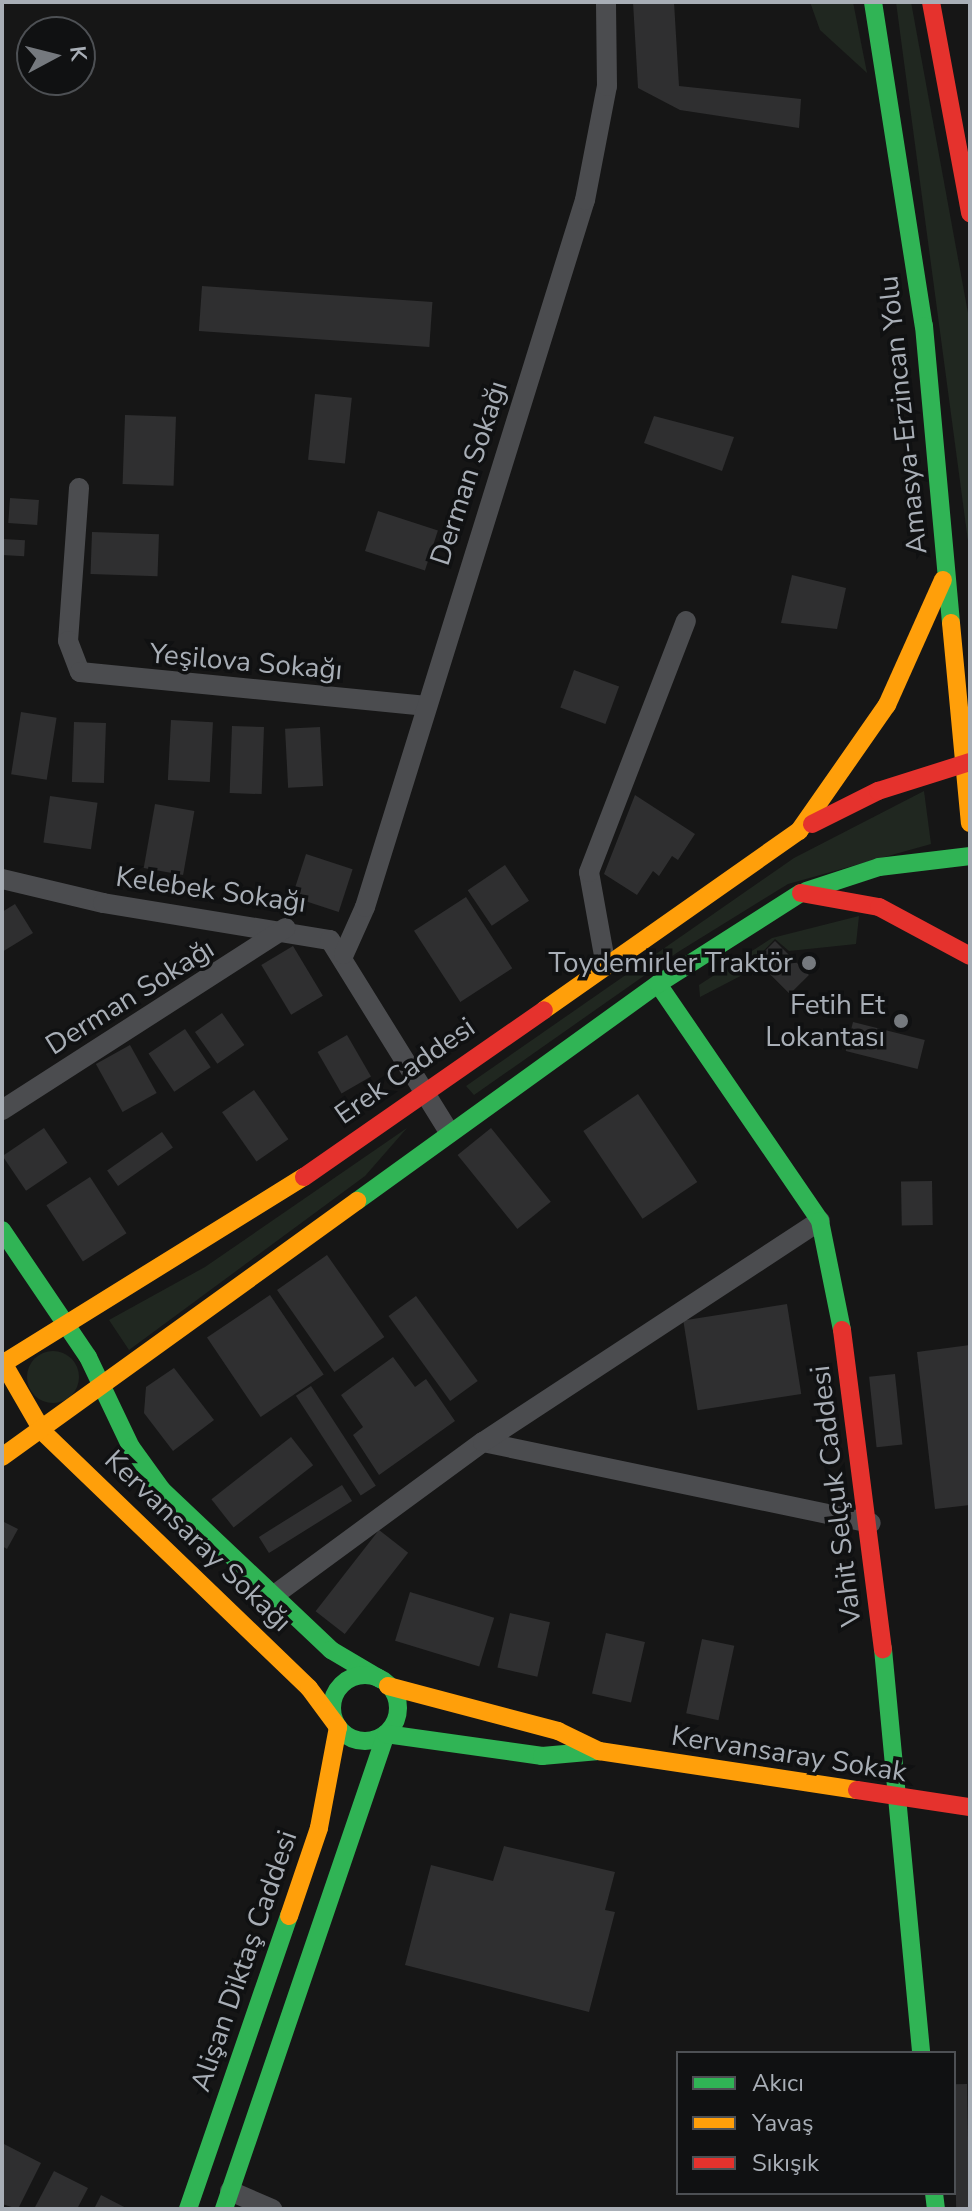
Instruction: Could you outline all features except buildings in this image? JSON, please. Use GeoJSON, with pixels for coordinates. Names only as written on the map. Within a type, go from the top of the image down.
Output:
{"type":"FeatureCollection","features":[{"type":"Feature","properties":{"kind":"main road","name":"Amasya-Erzincan Yolu"},"geometry":{"type":"LineString","coordinates":[[873,2],[924,326],[969,812]]}},
{"type":"Feature","properties":{"kind":"main road"},"geometry":{"type":"LineString","coordinates":[[931,2],[970,213]]}},
{"type":"Feature","properties":{"kind":"main road"},"geometry":{"type":"LineString","coordinates":[[799,831],[887,705],[947,569]]}},
{"type":"Feature","properties":{"kind":"main road","name":"Erek Caddesi"},"geometry":{"type":"LineString","coordinates":[[2,1363],[65,1322],[181,1260],[426,1093],[605,961],[799,831],[855,800],[965,764]]}},
{"type":"Feature","properties":{"kind":"main road"},"geometry":{"type":"LineString","coordinates":[[2,1457],[72,1413],[449,1132],[658,984],[801,893],[879,867],[970,856]]}},
{"type":"Feature","properties":{"kind":"main road"},"geometry":{"type":"LineString","coordinates":[[801,893],[879,907],[970,956]]}},
{"type":"Feature","properties":{"kind":"main road","name":"Vahit Selçuk Caddesi"},"geometry":{"type":"LineString","coordinates":[[658,984],[820,1221],[837,1289],[871,1523],[921,2051]]}},
{"type":"Feature","properties":{"kind":"main road","name":"Kervansaray Sokağı"},"geometry":{"type":"LineString","coordinates":[[2,1230],[88,1357],[131,1447],[162,1490],[331,1650],[384,1682]]}},
{"type":"Feature","properties":{"kind":"main road"},"geometry":{"type":"LineString","coordinates":[[16,1397],[35,1415],[72,1413],[90,1395],[88,1357],[58,1337],[33,1341]]}},
{"type":"Feature","properties":{"kind":"main road","name":"Erek Caddesi"},"geometry":{"type":"LineString","coordinates":[[16,1397],[12,1372],[33,1341]]}},
{"type":"Feature","properties":{"kind":"main road","name":"Kervansaray Sokağı"},"geometry":{"type":"LineString","coordinates":[[2,1363],[16,1397],[43,1432],[287,1666],[338,1727]]}},
{"type":"Feature","properties":{"kind":"main road"},"geometry":{"type":"LineString","coordinates":[[227,2200],[386,1734],[397,1715],[384,1682],[359,1676],[341,1686],[333,1706],[338,1727],[366,1741],[386,1734]]}},
{"type":"Feature","properties":{"kind":"main road","name":"Kervansaray Sokak"},"geometry":{"type":"LineString","coordinates":[[384,1682],[558,1731],[599,1751]]}},
{"type":"Feature","properties":{"kind":"main road","name":"Alişan Diktaş Caddesi"},"geometry":{"type":"LineString","coordinates":[[188,2209],[319,1828],[338,1727]]}},
{"type":"Feature","properties":{"kind":"main road","name":"Kervansaray Sokak"},"geometry":{"type":"LineString","coordinates":[[386,1734],[542,1756],[599,1751],[896,1801],[970,1807]]}},
{"type":"Feature","properties":{"kind":"street","name":"Derman Sokağı"},"geometry":{"type":"LineString","coordinates":[[344,954],[365,907],[424,706],[585,200],[607,86],[606,2]]}},
{"type":"Feature","properties":{"kind":"street","name":"Yeşilova Sokağı"},"geometry":{"type":"LineString","coordinates":[[79,488],[71,659],[94,677],[424,706]]}},
{"type":"Feature","properties":{"kind":"street"},"geometry":{"type":"LineString","coordinates":[[605,961],[589,872],[686,621]]}},
{"type":"Feature","properties":{"kind":"street","name":"Kelebek Sokağı"},"geometry":{"type":"LineString","coordinates":[[2,879],[103,903],[286,928],[330,940],[344,954],[449,1132]]}},
{"type":"Feature","properties":{"kind":"street","name":"Derman Sokağı"},"geometry":{"type":"LineString","coordinates":[[2,1110],[286,928]]}},
{"type":"Feature","properties":{"kind":"street"},"geometry":{"type":"LineString","coordinates":[[273,1596],[483,1442],[820,1221]]}},
{"type":"Feature","properties":{"kind":"street"},"geometry":{"type":"LineString","coordinates":[[483,1442],[871,1523]]}},
{"type":"Feature","properties":{"kind":"street"},"geometry":{"type":"LineString","coordinates":[[227,2200],[272,2209]]}},
{"type":"Feature","properties":{"kind":"shaded area"},"geometry":{"type":"Polygon","coordinates":[[[810,2],[853,2],[867,73],[820,30],[810,2]]]}},
{"type":"Feature","properties":{"kind":"shaded area"},"geometry":{"type":"Polygon","coordinates":[[[896,2],[911,2],[970,324],[970,556],[896,2]]]}},
{"type":"Feature","properties":{"kind":"shaded area"},"geometry":{"type":"Polygon","coordinates":[[[924,791],[931,844],[788,884],[678,952],[474,1095],[466,1086],[794,858],[924,791]]]}},
{"type":"Feature","properties":{"kind":"shaded area"},"geometry":{"type":"Polygon","coordinates":[[[859,916],[856,944],[789,951],[775,939],[749,966],[752,970],[700,997],[699,985],[772,938],[859,916]]]}},
{"type":"Feature","properties":{"kind":"shaded area"},"geometry":{"type":"Polygon","coordinates":[[[407,1128],[365,1176],[129,1350],[109,1320],[205,1267],[407,1128]]]}},
{"type":"Feature","properties":{"kind":"shaded area"},"geometry":{"type":"Polygon","coordinates":[[[53,1351],[71,1359],[79,1377],[71,1395],[53,1403],[35,1395],[27,1377],[35,1359],[53,1351]]]}},
{"type":"Feature","properties":{"kind":"traffic: fast"},"geometry":{"type":"LineString","coordinates":[[873,2],[924,326],[951,623]]}},
{"type":"Feature","properties":{"kind":"traffic: fast"},"geometry":{"type":"LineString","coordinates":[[806,891],[879,867],[970,856]]}},
{"type":"Feature","properties":{"kind":"traffic: fast"},"geometry":{"type":"LineString","coordinates":[[357,1201],[658,984],[801,893]]}},
{"type":"Feature","properties":{"kind":"traffic: fast"},"geometry":{"type":"LineString","coordinates":[[658,984],[820,1221],[842,1330]]}},
{"type":"Feature","properties":{"kind":"traffic: fast"},"geometry":{"type":"LineString","coordinates":[[2,1230],[88,1357],[131,1447],[162,1490],[331,1650],[380,1679]]}},
{"type":"Feature","properties":{"kind":"traffic: fast"},"geometry":{"type":"LineString","coordinates":[[883,1649],[921,2051]]}},
{"type":"Feature","properties":{"kind":"traffic: fast"},"geometry":{"type":"LineString","coordinates":[[365,1675],[388,1685],[398,1708],[388,1731],[365,1741],[342,1731],[332,1708],[342,1685],[365,1675]]}},
{"type":"Feature","properties":{"kind":"traffic: fast"},"geometry":{"type":"LineString","coordinates":[[224,2209],[386,1734],[542,1756],[599,1751]]}},
{"type":"Feature","properties":{"kind":"traffic: fast"},"geometry":{"type":"LineString","coordinates":[[188,2209],[289,1916]]}},
{"type":"Feature","properties":{"kind":"traffic: fast"},"geometry":{"type":"LineString","coordinates":[[934,2195],[936,2209]]}},
{"type":"Feature","properties":{"kind":"traffic: slow"},"geometry":{"type":"LineString","coordinates":[[799,831],[887,705],[943,580]]}},
{"type":"Feature","properties":{"kind":"traffic: slow"},"geometry":{"type":"LineString","coordinates":[[951,623],[970,823]]}},
{"type":"Feature","properties":{"kind":"traffic: slow"},"geometry":{"type":"LineString","coordinates":[[544,1010],[799,831]]}},
{"type":"Feature","properties":{"kind":"traffic: slow"},"geometry":{"type":"LineString","coordinates":[[2,1364],[304,1177]]}},
{"type":"Feature","properties":{"kind":"traffic: slow"},"geometry":{"type":"LineString","coordinates":[[2,1457],[357,1201]]}},
{"type":"Feature","properties":{"kind":"traffic: slow"},"geometry":{"type":"LineString","coordinates":[[2,1361],[43,1432],[309,1688],[338,1727],[319,1828],[289,1916]]}},
{"type":"Feature","properties":{"kind":"traffic: slow"},"geometry":{"type":"LineString","coordinates":[[388,1686],[558,1731],[599,1751],[857,1790]]}},
{"type":"Feature","properties":{"kind":"traffic: jam"},"geometry":{"type":"LineString","coordinates":[[931,2],[970,213]]}},
{"type":"Feature","properties":{"kind":"traffic: jam"},"geometry":{"type":"LineString","coordinates":[[812,824],[878,791],[970,762]]}},
{"type":"Feature","properties":{"kind":"traffic: jam"},"geometry":{"type":"LineString","coordinates":[[801,893],[879,907],[970,956]]}},
{"type":"Feature","properties":{"kind":"traffic: jam"},"geometry":{"type":"LineString","coordinates":[[304,1177],[544,1010]]}},
{"type":"Feature","properties":{"kind":"traffic: jam"},"geometry":{"type":"LineString","coordinates":[[842,1330],[883,1649]]}},
{"type":"Feature","properties":{"kind":"traffic: jam"},"geometry":{"type":"LineString","coordinates":[[857,1790],[970,1807]]}},
{"type":"Feature","properties":{"kind":"place","name":"Toydemirler Traktör"},"geometry":{"type":"Point","coordinates":[809,963]}},
{"type":"Feature","properties":{"kind":"place","name":"Fetih Et Lokantası"},"geometry":{"type":"Point","coordinates":[901,1021]}}]}
